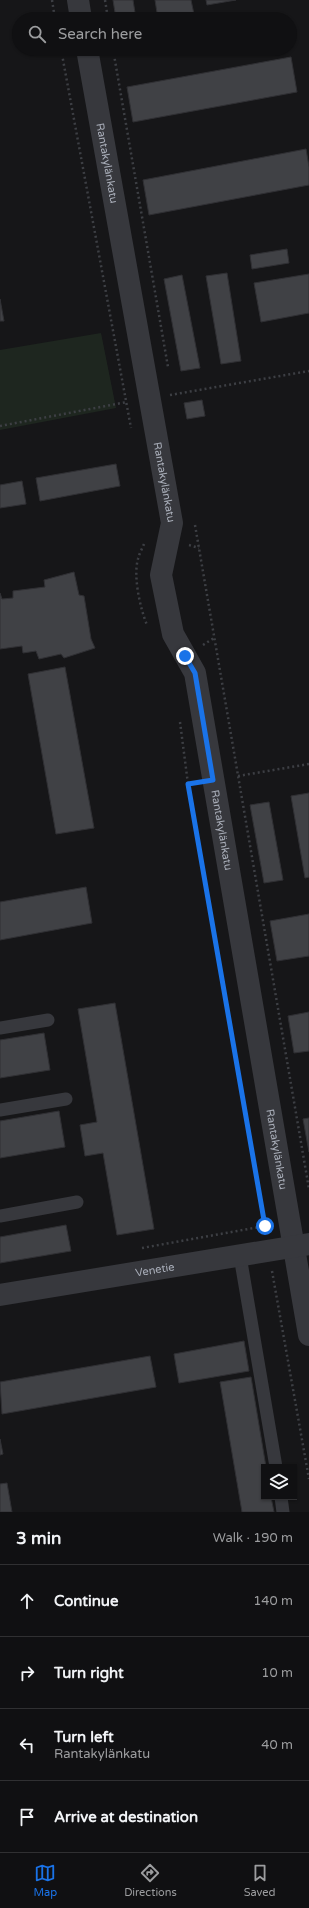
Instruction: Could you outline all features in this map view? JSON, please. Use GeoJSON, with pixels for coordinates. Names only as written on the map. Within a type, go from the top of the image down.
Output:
{"type":"FeatureCollection","features":[{"type":"Feature","properties":{"kind":"street"},"geometry":{"type":"LineString","coordinates":[[78,0],[81,12]]}},
{"type":"Feature","properties":{"kind":"street","name":"Rantakylänkatu"},"geometry":{"type":"LineString","coordinates":[[88,56],[172,523],[161,575],[173,634],[195,673],[290,1222],[301,1245],[309,1335]]}},
{"type":"Feature","properties":{"kind":"street","name":"Venetie"},"geometry":{"type":"LineString","coordinates":[[0,1295],[268,1252],[301,1245]]}},
{"type":"Feature","properties":{"kind":"lane"},"geometry":{"type":"LineString","coordinates":[[0,1028],[48,1020]]}},
{"type":"Feature","properties":{"kind":"lane"},"geometry":{"type":"LineString","coordinates":[[0,1110],[66,1099]]}},
{"type":"Feature","properties":{"kind":"lane"},"geometry":{"type":"LineString","coordinates":[[0,1216],[77,1202]]}},
{"type":"Feature","properties":{"kind":"lane"},"geometry":{"type":"LineString","coordinates":[[240,1256],[275,1464]]}},
{"type":"Feature","properties":{"kind":"lane"},"geometry":{"type":"LineString","coordinates":[[281,1500],[283,1512]]}},
{"type":"Feature","properties":{"kind":"path"},"geometry":{"type":"LineString","coordinates":[[52,0],[54,12]]}},
{"type":"Feature","properties":{"kind":"path"},"geometry":{"type":"LineString","coordinates":[[105,0],[107,12]]}},
{"type":"Feature","properties":{"kind":"path"},"geometry":{"type":"LineString","coordinates":[[62,56],[132,432]]}},
{"type":"Feature","properties":{"kind":"path"},"geometry":{"type":"LineString","coordinates":[[114,56],[169,371]]}},
{"type":"Feature","properties":{"kind":"path"},"geometry":{"type":"LineString","coordinates":[[171,387],[174,402]]}},
{"type":"Feature","properties":{"kind":"path"},"geometry":{"type":"LineString","coordinates":[[194,517],[309,1189]]}},
{"type":"Feature","properties":{"kind":"path"},"geometry":{"type":"LineString","coordinates":[[146,540],[138,560],[138,586],[142,613],[150,631]]}},
{"type":"Feature","properties":{"kind":"path"},"geometry":{"type":"LineString","coordinates":[[179,714],[188,784],[265,1226],[268,1252],[309,1479]]}},
{"type":"Feature","properties":{"kind":"path"},"geometry":{"type":"LineString","coordinates":[[188,784],[309,764]]}},
{"type":"Feature","properties":{"kind":"path"},"geometry":{"type":"LineString","coordinates":[[140,1248],[290,1222]]}},
{"type":"Feature","properties":{"kind":"shaded area"},"geometry":{"type":"Polygon","coordinates":[[[101,333],[116,408],[0,430],[0,350],[101,333]]]}},
{"type":"Feature","properties":{"kind":"building"},"geometry":{"type":"Polygon","coordinates":[[[113,0],[133,0],[135,12],[115,12],[113,0]]]}},
{"type":"Feature","properties":{"kind":"building"},"geometry":{"type":"Polygon","coordinates":[[[155,0],[191,0],[194,12],[157,12],[155,0]]]}},
{"type":"Feature","properties":{"kind":"building"},"geometry":{"type":"Polygon","coordinates":[[[206,0],[236,0],[207,5],[206,0]]]}},
{"type":"Feature","properties":{"kind":"building"},"geometry":{"type":"Polygon","coordinates":[[[291,57],[297,92],[133,122],[127,87],[291,57]]]}},
{"type":"Feature","properties":{"kind":"building"},"geometry":{"type":"Polygon","coordinates":[[[306,149],[309,167],[309,185],[149,215],[143,180],[306,149]]]}},
{"type":"Feature","properties":{"kind":"building"},"geometry":{"type":"Polygon","coordinates":[[[287,249],[289,263],[252,269],[250,255],[287,249]]]}},
{"type":"Feature","properties":{"kind":"building"},"geometry":{"type":"Polygon","coordinates":[[[227,273],[241,361],[221,364],[206,276],[227,273]]]}},
{"type":"Feature","properties":{"kind":"building"},"geometry":{"type":"Polygon","coordinates":[[[309,274],[309,313],[261,322],[254,283],[309,274]]]}},
{"type":"Feature","properties":{"kind":"building"},"geometry":{"type":"Polygon","coordinates":[[[182,275],[200,368],[181,371],[164,279],[182,275]]]}},
{"type":"Feature","properties":{"kind":"building"},"geometry":{"type":"Polygon","coordinates":[[[0,299],[4,321],[0,321],[0,299]]]}},
{"type":"Feature","properties":{"kind":"building"},"geometry":{"type":"Polygon","coordinates":[[[202,400],[205,416],[187,419],[184,403],[202,400]]]}},
{"type":"Feature","properties":{"kind":"building"},"geometry":{"type":"Polygon","coordinates":[[[116,464],[120,486],[40,501],[36,478],[116,464]]]}},
{"type":"Feature","properties":{"kind":"building"},"geometry":{"type":"Polygon","coordinates":[[[22,481],[26,504],[0,508],[0,485],[22,481]]]}},
{"type":"Feature","properties":{"kind":"building"},"geometry":{"type":"Polygon","coordinates":[[[74,572],[79,595],[84,596],[91,639],[95,648],[64,658],[61,654],[39,659],[36,651],[23,653],[22,646],[0,649],[0,593],[2,599],[13,598],[13,591],[45,587],[44,580],[74,572]]]}},
{"type":"Feature","properties":{"kind":"building"},"geometry":{"type":"Polygon","coordinates":[[[65,667],[94,828],[56,834],[28,674],[65,667]]]}},
{"type":"Feature","properties":{"kind":"building"},"geometry":{"type":"Polygon","coordinates":[[[309,793],[309,877],[305,878],[291,796],[309,793]]]}},
{"type":"Feature","properties":{"kind":"building"},"geometry":{"type":"Polygon","coordinates":[[[269,802],[283,880],[264,883],[250,805],[269,802]]]}},
{"type":"Feature","properties":{"kind":"building"},"geometry":{"type":"Polygon","coordinates":[[[86,887],[92,923],[0,940],[0,902],[86,887]]]}},
{"type":"Feature","properties":{"kind":"building"},"geometry":{"type":"Polygon","coordinates":[[[309,914],[309,956],[277,961],[270,921],[309,914]]]}},
{"type":"Feature","properties":{"kind":"building"},"geometry":{"type":"Polygon","coordinates":[[[115,1003],[154,1229],[117,1235],[103,1153],[85,1156],[80,1125],[97,1122],[78,1009],[115,1003]]]}},
{"type":"Feature","properties":{"kind":"building"},"geometry":{"type":"Polygon","coordinates":[[[309,1012],[309,1051],[294,1053],[288,1016],[309,1012]]]}},
{"type":"Feature","properties":{"kind":"building"},"geometry":{"type":"Polygon","coordinates":[[[44,1033],[50,1070],[0,1078],[0,1040],[44,1033]]]}},
{"type":"Feature","properties":{"kind":"building"},"geometry":{"type":"Polygon","coordinates":[[[59,1111],[65,1147],[0,1158],[0,1121],[59,1111]]]}},
{"type":"Feature","properties":{"kind":"building"},"geometry":{"type":"Polygon","coordinates":[[[309,1118],[309,1152],[303,1119],[309,1118]]]}},
{"type":"Feature","properties":{"kind":"building"},"geometry":{"type":"Polygon","coordinates":[[[66,1225],[71,1251],[0,1263],[0,1237],[66,1225]]]}},
{"type":"Feature","properties":{"kind":"building"},"geometry":{"type":"Polygon","coordinates":[[[244,1341],[249,1371],[179,1383],[174,1354],[244,1341]]]}},
{"type":"Feature","properties":{"kind":"building"},"geometry":{"type":"Polygon","coordinates":[[[150,1356],[156,1387],[2,1414],[0,1382],[150,1356]]]}},
{"type":"Feature","properties":{"kind":"building"},"geometry":{"type":"Polygon","coordinates":[[[251,1377],[266,1464],[261,1464],[261,1500],[272,1500],[274,1512],[242,1512],[220,1382],[251,1377]]]}},
{"type":"Feature","properties":{"kind":"building"},"geometry":{"type":"Polygon","coordinates":[[[0,1439],[3,1454],[0,1455],[0,1439]]]}},
{"type":"Feature","properties":{"kind":"building"},"geometry":{"type":"Polygon","coordinates":[[[7,1483],[12,1512],[0,1512],[0,1484],[7,1483]]]}},
{"type":"Feature","properties":{"kind":"route"},"geometry":{"type":"LineString","coordinates":[[185,656],[195,673],[213,780],[188,784],[265,1226]]}}]}
